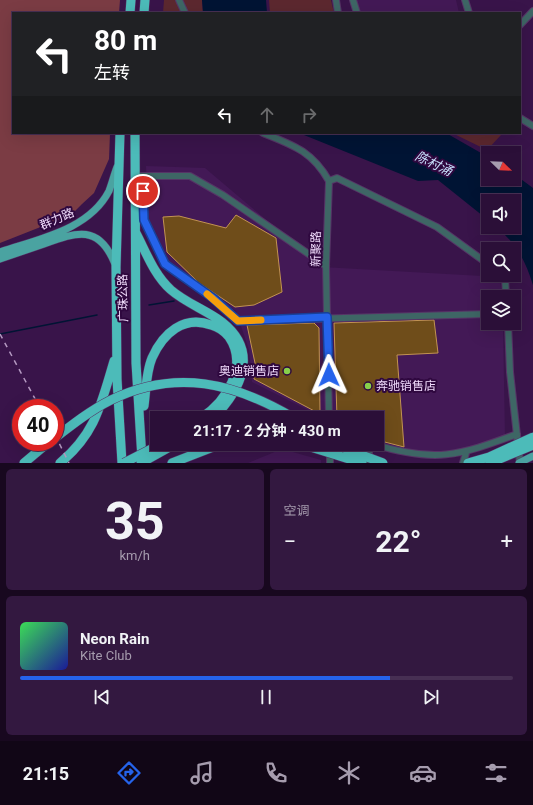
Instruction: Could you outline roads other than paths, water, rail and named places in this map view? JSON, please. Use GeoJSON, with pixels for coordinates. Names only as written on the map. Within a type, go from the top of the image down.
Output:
{"type":"FeatureCollection","features":[{"type":"Feature","properties":{"kind":"highway"},"geometry":{"type":"LineString","coordinates":[[130,12],[131,0]]}},
{"type":"Feature","properties":{"kind":"highway"},"geometry":{"type":"LineString","coordinates":[[144,12],[145,0]]}},
{"type":"Feature","properties":{"kind":"highway","name":"广珠公路"},"geometry":{"type":"LineString","coordinates":[[120,134],[116,267],[118,350],[117,379],[123,463]]}},
{"type":"Feature","properties":{"kind":"highway","name":"广珠公路"},"geometry":{"type":"LineString","coordinates":[[135,134],[139,176],[135,230],[136,363],[141,423],[142,463]]}},
{"type":"Feature","properties":{"kind":"highway"},"geometry":{"type":"LineString","coordinates":[[135,230],[152,265],[170,290],[221,321],[234,333],[242,351],[243,370],[238,386],[228,403],[220,411]]}},
{"type":"Feature","properties":{"kind":"highway"},"geometry":{"type":"LineString","coordinates":[[141,423],[151,359],[160,342],[172,329],[188,322],[202,322],[218,327],[229,337],[235,352],[236,369],[232,383],[222,399],[209,411]]}},
{"type":"Feature","properties":{"kind":"highway"},"geometry":{"type":"LineString","coordinates":[[60,463],[84,440],[93,423],[118,350]]}},
{"type":"Feature","properties":{"kind":"highway"},"geometry":{"type":"LineString","coordinates":[[64,431],[88,413],[112,400],[146,387],[170,383],[193,382],[222,387],[250,395],[281,411]]}},
{"type":"Feature","properties":{"kind":"highway"},"geometry":{"type":"LineString","coordinates":[[468,463],[489,457],[533,437]]}},
{"type":"Feature","properties":{"kind":"highway"},"geometry":{"type":"LineString","coordinates":[[490,463],[533,445]]}},
{"type":"Feature","properties":{"kind":"highway"},"geometry":{"type":"LineString","coordinates":[[123,463],[150,450]]}},
{"type":"Feature","properties":{"kind":"highway"},"geometry":{"type":"LineString","coordinates":[[24,463],[37,451]]}},
{"type":"Feature","properties":{"kind":"highway"},"geometry":{"type":"LineString","coordinates":[[142,463],[163,451]]}},
{"type":"Feature","properties":{"kind":"highway"},"geometry":{"type":"LineString","coordinates":[[172,463],[203,451]]}},
{"type":"Feature","properties":{"kind":"highway"},"geometry":{"type":"LineString","coordinates":[[323,451],[362,463]]}},
{"type":"Feature","properties":{"kind":"highway"},"geometry":{"type":"LineString","coordinates":[[351,451],[383,463]]}},
{"type":"Feature","properties":{"kind":"main road","name":"群力路"},"geometry":{"type":"LineString","coordinates":[[0,252],[76,225],[90,215],[109,191],[118,165]]}},
{"type":"Feature","properties":{"kind":"main road","name":"群力路"},"geometry":{"type":"LineString","coordinates":[[0,259],[73,233],[85,234],[106,245],[116,267]]}},
{"type":"Feature","properties":{"kind":"main road"},"geometry":{"type":"LineString","coordinates":[[519,463],[533,456]]}},
{"type":"Feature","properties":{"kind":"street"},"geometry":{"type":"LineString","coordinates":[[179,0],[185,12]]}},
{"type":"Feature","properties":{"kind":"street"},"geometry":{"type":"LineString","coordinates":[[336,0],[338,12]]}},
{"type":"Feature","properties":{"kind":"street"},"geometry":{"type":"LineString","coordinates":[[353,0],[356,12]]}},
{"type":"Feature","properties":{"kind":"street"},"geometry":{"type":"LineString","coordinates":[[465,0],[469,12]]}},
{"type":"Feature","properties":{"kind":"street"},"geometry":{"type":"LineString","coordinates":[[521,24],[533,11]]}},
{"type":"Feature","properties":{"kind":"street"},"geometry":{"type":"LineString","coordinates":[[521,120],[533,126]]}},
{"type":"Feature","properties":{"kind":"street"},"geometry":{"type":"LineString","coordinates":[[265,134],[299,148],[322,169],[328,181],[337,178],[436,227],[481,259]]}},
{"type":"Feature","properties":{"kind":"street"},"geometry":{"type":"LineString","coordinates":[[326,266],[224,195],[190,176],[139,176],[144,220],[165,264],[213,298],[238,321],[326,317],[481,314]]}},
{"type":"Feature","properties":{"kind":"street","name":"新聚路"},"geometry":{"type":"LineString","coordinates":[[326,317],[328,181]]}},
{"type":"Feature","properties":{"kind":"street"},"geometry":{"type":"LineString","coordinates":[[326,317],[326,411]]}},
{"type":"Feature","properties":{"kind":"street"},"geometry":{"type":"LineString","coordinates":[[326,317],[329,411]]}},
{"type":"Feature","properties":{"kind":"street"},"geometry":{"type":"LineString","coordinates":[[508,330],[510,372],[519,463]]}},
{"type":"Feature","properties":{"kind":"street"},"geometry":{"type":"LineString","coordinates":[[384,447],[412,456],[444,458],[466,453],[517,434]]}},
{"type":"Feature","properties":{"kind":"street"},"geometry":{"type":"LineString","coordinates":[[326,451],[326,463]]}},
{"type":"Feature","properties":{"kind":"street"},"geometry":{"type":"LineString","coordinates":[[330,451],[330,463]]}},
{"type":"Feature","properties":{"kind":"street"},"geometry":{"type":"LineString","coordinates":[[369,451],[369,463]]}},
{"type":"Feature","properties":{"kind":"street"},"geometry":{"type":"LineString","coordinates":[[463,463],[466,453]]}},
{"type":"Feature","properties":{"kind":"water"},"geometry":{"type":"Polygon","coordinates":[[[202,0],[266,0],[267,12],[203,12],[202,0]]]}},
{"type":"Feature","properties":{"kind":"water","name":"陈村涌"},"geometry":{"type":"Polygon","coordinates":[[[301,134],[448,134],[481,153],[481,186],[521,186],[521,179],[533,188],[533,285],[521,256],[521,242],[512,242],[504,234],[521,234],[521,194],[481,194],[481,214],[438,180],[418,181],[301,134]]]}},
{"type":"Feature","properties":{"kind":"waterway"},"geometry":{"type":"LineString","coordinates":[[149,305],[174,301]]}},
{"type":"Feature","properties":{"kind":"waterway"},"geometry":{"type":"LineString","coordinates":[[0,334],[97,315]]}},
{"type":"Feature","properties":{"kind":"railway"},"geometry":{"type":"LineString","coordinates":[[0,334],[35,399]]}},
{"type":"Feature","properties":{"kind":"railway"},"geometry":{"type":"LineString","coordinates":[[63,451],[69,463]]}},
{"type":"Feature","properties":{"kind":"place","name":"奥迪销售店"},"geometry":{"type":"Point","coordinates":[287,371]}},
{"type":"Feature","properties":{"kind":"place","name":"奔驰销售店"},"geometry":{"type":"Point","coordinates":[368,386]}}]}
